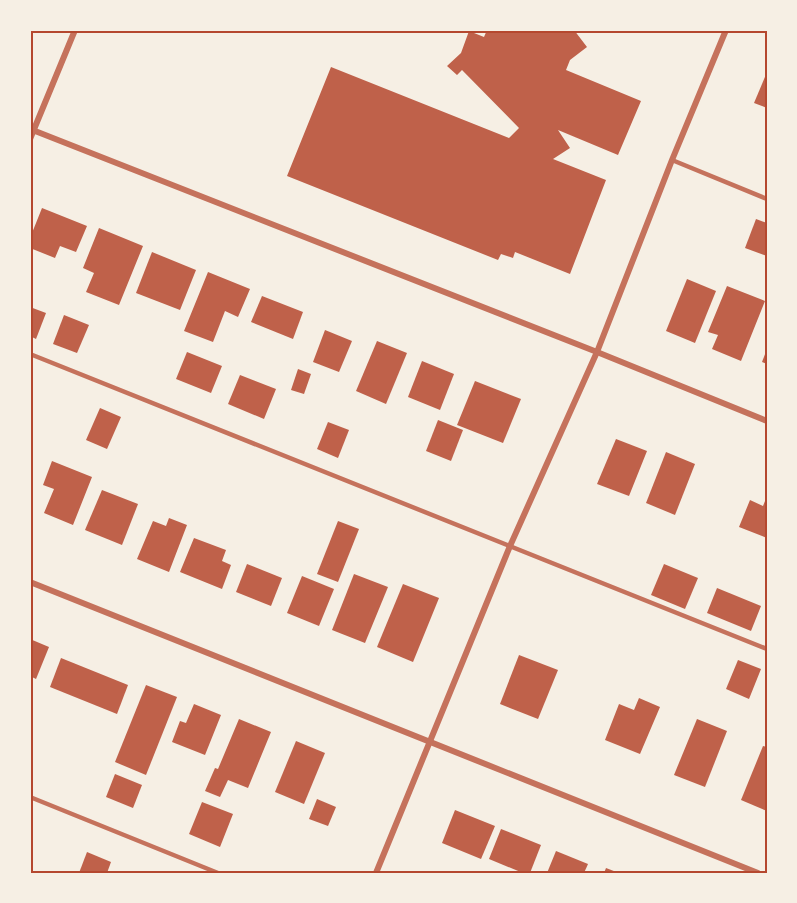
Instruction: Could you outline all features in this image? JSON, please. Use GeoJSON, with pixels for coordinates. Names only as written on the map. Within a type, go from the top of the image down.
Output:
{"type":"FeatureCollection","features":[{"type":"Feature","properties":{"kind":"street"},"geometry":{"type":"LineString","coordinates":[[30,139],[75,30]]}},
{"type":"Feature","properties":{"kind":"street"},"geometry":{"type":"LineString","coordinates":[[376,873],[510,546],[597,352],[726,30]]}},
{"type":"Feature","properties":{"kind":"street"},"geometry":{"type":"LineString","coordinates":[[32,130],[597,352],[767,422]]}},
{"type":"Feature","properties":{"kind":"street"},"geometry":{"type":"LineString","coordinates":[[30,582],[758,873]]}},
{"type":"Feature","properties":{"kind":"lane"},"geometry":{"type":"LineString","coordinates":[[672,160],[767,199]]}},
{"type":"Feature","properties":{"kind":"lane"},"geometry":{"type":"LineString","coordinates":[[30,354],[767,649]]}},
{"type":"Feature","properties":{"kind":"lane"},"geometry":{"type":"LineString","coordinates":[[30,797],[218,873]]}},
{"type":"Feature","properties":{"kind":"building"},"geometry":{"type":"Polygon","coordinates":[[[487,30],[574,30],[587,47],[570,60],[566,70],[641,101],[618,155],[558,130],[570,148],[553,159],[606,180],[570,274],[515,252],[513,258],[501,254],[498,260],[287,176],[331,67],[509,138],[519,128],[462,70],[457,75],[447,66],[461,53],[469,31],[484,37],[487,30]]]}},
{"type":"Feature","properties":{"kind":"building"},"geometry":{"type":"Polygon","coordinates":[[[767,72],[767,108],[754,103],[767,72]]]}},
{"type":"Feature","properties":{"kind":"building"},"geometry":{"type":"Polygon","coordinates":[[[42,208],[87,226],[76,252],[60,246],[55,258],[30,248],[30,238],[42,208]]]}},
{"type":"Feature","properties":{"kind":"building"},"geometry":{"type":"Polygon","coordinates":[[[756,219],[767,223],[767,256],[745,248],[756,219]]]}},
{"type":"Feature","properties":{"kind":"building"},"geometry":{"type":"Polygon","coordinates":[[[99,228],[143,246],[119,305],[86,292],[94,273],[83,268],[99,228]]]}},
{"type":"Feature","properties":{"kind":"building"},"geometry":{"type":"Polygon","coordinates":[[[152,252],[196,270],[180,310],[136,293],[152,252]]]}},
{"type":"Feature","properties":{"kind":"building"},"geometry":{"type":"Polygon","coordinates":[[[208,272],[250,289],[238,317],[225,311],[213,342],[184,331],[208,272]]]}},
{"type":"Feature","properties":{"kind":"building"},"geometry":{"type":"Polygon","coordinates":[[[687,279],[716,291],[695,343],[666,331],[687,279]]]}},
{"type":"Feature","properties":{"kind":"building"},"geometry":{"type":"Polygon","coordinates":[[[727,286],[765,301],[741,361],[712,349],[718,335],[708,332],[727,286]]]}},
{"type":"Feature","properties":{"kind":"building"},"geometry":{"type":"Polygon","coordinates":[[[262,296],[303,312],[293,339],[251,322],[262,296]]]}},
{"type":"Feature","properties":{"kind":"building"},"geometry":{"type":"Polygon","coordinates":[[[30,307],[46,313],[36,339],[30,336],[30,307]]]}},
{"type":"Feature","properties":{"kind":"building"},"geometry":{"type":"Polygon","coordinates":[[[64,315],[89,325],[77,353],[53,344],[64,315]]]}},
{"type":"Feature","properties":{"kind":"building"},"geometry":{"type":"Polygon","coordinates":[[[325,330],[352,341],[339,372],[313,362],[325,330]]]}},
{"type":"Feature","properties":{"kind":"building"},"geometry":{"type":"Polygon","coordinates":[[[377,341],[407,353],[386,404],[356,391],[377,341]]]}},
{"type":"Feature","properties":{"kind":"building"},"geometry":{"type":"Polygon","coordinates":[[[767,349],[767,364],[762,362],[767,349]]]}},
{"type":"Feature","properties":{"kind":"building"},"geometry":{"type":"Polygon","coordinates":[[[187,352],[222,366],[211,393],[176,379],[187,352]]]}},
{"type":"Feature","properties":{"kind":"building"},"geometry":{"type":"Polygon","coordinates":[[[422,361],[454,374],[440,410],[408,397],[422,361]]]}},
{"type":"Feature","properties":{"kind":"building"},"geometry":{"type":"Polygon","coordinates":[[[298,369],[311,374],[304,394],[291,390],[298,369]]]}},
{"type":"Feature","properties":{"kind":"building"},"geometry":{"type":"Polygon","coordinates":[[[240,375],[276,389],[264,419],[228,404],[240,375]]]}},
{"type":"Feature","properties":{"kind":"building"},"geometry":{"type":"Polygon","coordinates":[[[475,381],[521,399],[503,443],[457,425],[475,381]]]}},
{"type":"Feature","properties":{"kind":"building"},"geometry":{"type":"Polygon","coordinates":[[[100,408],[121,417],[107,449],[86,440],[100,408]]]}},
{"type":"Feature","properties":{"kind":"building"},"geometry":{"type":"Polygon","coordinates":[[[438,420],[463,430],[451,461],[426,451],[438,420]]]}},
{"type":"Feature","properties":{"kind":"building"},"geometry":{"type":"Polygon","coordinates":[[[328,422],[349,430],[338,458],[317,449],[328,422]]]}},
{"type":"Feature","properties":{"kind":"building"},"geometry":{"type":"Polygon","coordinates":[[[616,439],[647,451],[629,496],[597,484],[616,439]]]}},
{"type":"Feature","properties":{"kind":"building"},"geometry":{"type":"Polygon","coordinates":[[[666,452],[695,464],[675,515],[646,503],[666,452]]]}},
{"type":"Feature","properties":{"kind":"building"},"geometry":{"type":"Polygon","coordinates":[[[52,461],[92,477],[73,525],[44,513],[54,489],[43,485],[52,461]]]}},
{"type":"Feature","properties":{"kind":"building"},"geometry":{"type":"Polygon","coordinates":[[[102,490],[138,504],[122,545],[85,530],[102,490]]]}},
{"type":"Feature","properties":{"kind":"building"},"geometry":{"type":"Polygon","coordinates":[[[767,496],[767,538],[739,527],[750,500],[763,506],[767,496]]]}},
{"type":"Feature","properties":{"kind":"building"},"geometry":{"type":"Polygon","coordinates":[[[169,518],[187,525],[169,572],[137,559],[153,521],[166,526],[169,518]]]}},
{"type":"Feature","properties":{"kind":"building"},"geometry":{"type":"Polygon","coordinates":[[[338,521],[359,529],[338,582],[317,574],[338,521]]]}},
{"type":"Feature","properties":{"kind":"building"},"geometry":{"type":"Polygon","coordinates":[[[194,538],[226,550],[222,561],[231,565],[222,589],[180,572],[194,538]]]}},
{"type":"Feature","properties":{"kind":"building"},"geometry":{"type":"Polygon","coordinates":[[[247,564],[282,578],[271,606],[236,592],[247,564]]]}},
{"type":"Feature","properties":{"kind":"building"},"geometry":{"type":"Polygon","coordinates":[[[664,564],[698,578],[685,609],[651,595],[664,564]]]}},
{"type":"Feature","properties":{"kind":"building"},"geometry":{"type":"Polygon","coordinates":[[[354,574],[388,587],[365,643],[332,630],[354,574]]]}},
{"type":"Feature","properties":{"kind":"building"},"geometry":{"type":"Polygon","coordinates":[[[302,576],[334,589],[319,626],[287,613],[302,576]]]}},
{"type":"Feature","properties":{"kind":"building"},"geometry":{"type":"Polygon","coordinates":[[[403,584],[439,598],[413,662],[377,647],[403,584]]]}},
{"type":"Feature","properties":{"kind":"building"},"geometry":{"type":"Polygon","coordinates":[[[717,588],[761,606],[751,631],[707,613],[717,588]]]}},
{"type":"Feature","properties":{"kind":"building"},"geometry":{"type":"Polygon","coordinates":[[[30,639],[49,647],[36,679],[30,676],[30,639]]]}},
{"type":"Feature","properties":{"kind":"building"},"geometry":{"type":"Polygon","coordinates":[[[519,655],[558,670],[538,719],[500,704],[519,655]]]}},
{"type":"Feature","properties":{"kind":"building"},"geometry":{"type":"Polygon","coordinates":[[[61,658],[128,685],[117,714],[50,687],[61,658]]]}},
{"type":"Feature","properties":{"kind":"building"},"geometry":{"type":"Polygon","coordinates":[[[738,660],[761,669],[749,699],[726,689],[738,660]]]}},
{"type":"Feature","properties":{"kind":"building"},"geometry":{"type":"Polygon","coordinates":[[[146,685],[177,697],[146,775],[115,762],[146,685]]]}},
{"type":"Feature","properties":{"kind":"building"},"geometry":{"type":"Polygon","coordinates":[[[639,698],[660,707],[640,754],[605,740],[619,704],[634,710],[639,698]]]}},
{"type":"Feature","properties":{"kind":"building"},"geometry":{"type":"Polygon","coordinates":[[[194,704],[221,715],[205,755],[172,742],[180,721],[186,723],[194,704]]]}},
{"type":"Feature","properties":{"kind":"building"},"geometry":{"type":"Polygon","coordinates":[[[239,719],[271,732],[248,788],[228,780],[220,797],[205,791],[215,768],[218,769],[239,719]]]}},
{"type":"Feature","properties":{"kind":"building"},"geometry":{"type":"Polygon","coordinates":[[[697,719],[727,731],[705,787],[674,775],[697,719]]]}},
{"type":"Feature","properties":{"kind":"building"},"geometry":{"type":"Polygon","coordinates":[[[296,741],[325,753],[304,804],[275,792],[296,741]]]}},
{"type":"Feature","properties":{"kind":"building"},"geometry":{"type":"Polygon","coordinates":[[[763,746],[767,747],[767,811],[741,800],[763,746]]]}},
{"type":"Feature","properties":{"kind":"building"},"geometry":{"type":"Polygon","coordinates":[[[115,774],[142,785],[133,808],[106,797],[115,774]]]}},
{"type":"Feature","properties":{"kind":"building"},"geometry":{"type":"Polygon","coordinates":[[[317,799],[336,807],[328,826],[309,819],[317,799]]]}},
{"type":"Feature","properties":{"kind":"building"},"geometry":{"type":"Polygon","coordinates":[[[202,802],[233,814],[220,847],[189,834],[202,802]]]}},
{"type":"Feature","properties":{"kind":"building"},"geometry":{"type":"Polygon","coordinates":[[[455,810],[495,826],[481,859],[442,843],[455,810]]]}},
{"type":"Feature","properties":{"kind":"building"},"geometry":{"type":"Polygon","coordinates":[[[501,829],[541,845],[530,873],[523,873],[489,859],[501,829]]]}},
{"type":"Feature","properties":{"kind":"building"},"geometry":{"type":"Polygon","coordinates":[[[556,851],[588,864],[584,873],[547,873],[556,851]]]}},
{"type":"Feature","properties":{"kind":"building"},"geometry":{"type":"Polygon","coordinates":[[[87,852],[111,862],[107,873],[79,873],[87,852]]]}},
{"type":"Feature","properties":{"kind":"building"},"geometry":{"type":"Polygon","coordinates":[[[606,868],[619,873],[604,873],[606,868]]]}}]}
